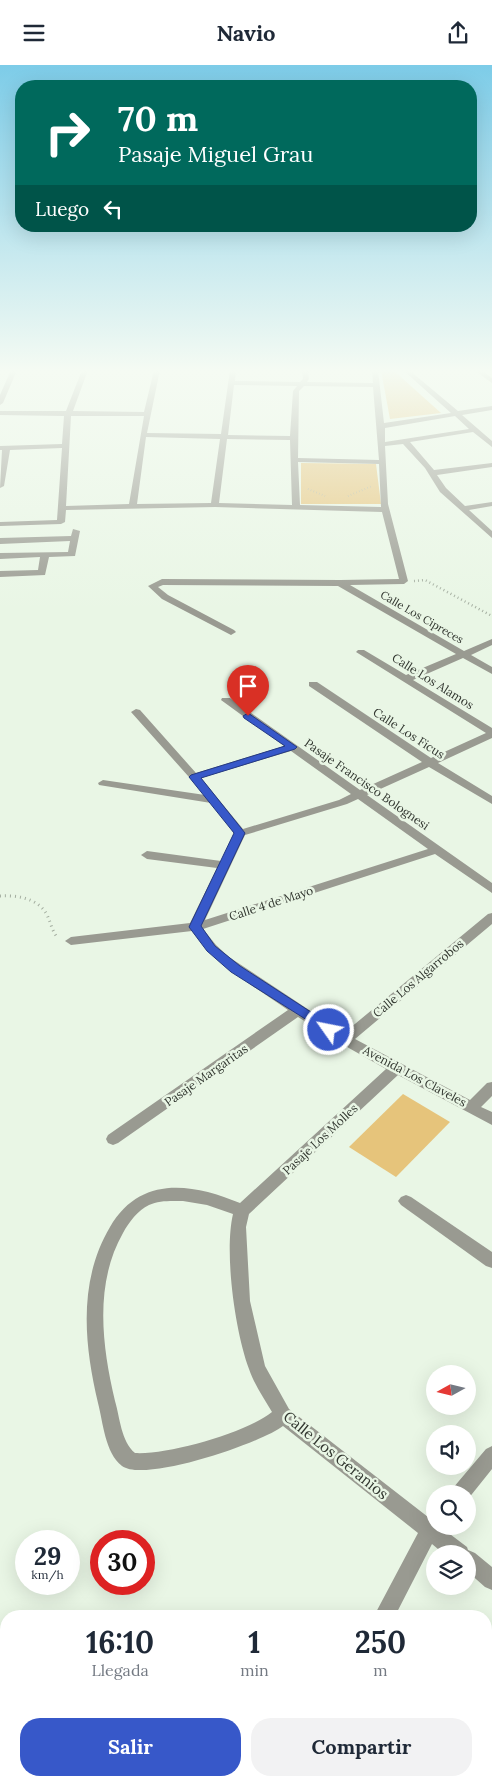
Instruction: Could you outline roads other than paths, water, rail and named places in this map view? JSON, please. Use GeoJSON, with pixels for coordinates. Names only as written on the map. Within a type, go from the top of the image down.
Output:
{"type":"FeatureCollection","features":[{"type":"Feature","properties":{"kind":"street"},"geometry":{"type":"LineString","coordinates":[[0,486],[3,450]]}},
{"type":"Feature","properties":{"kind":"street"},"geometry":{"type":"LineString","coordinates":[[0,524],[60,521],[66,450]]}},
{"type":"Feature","properties":{"kind":"street"},"geometry":{"type":"LineString","coordinates":[[133,507],[141,450]]}},
{"type":"Feature","properties":{"kind":"street"},"geometry":{"type":"LineString","coordinates":[[215,505],[224,450]]}},
{"type":"Feature","properties":{"kind":"street"},"geometry":{"type":"LineString","coordinates":[[294,450],[296,507]]}},
{"type":"Feature","properties":{"kind":"street"},"geometry":{"type":"LineString","coordinates":[[231,632],[165,597],[152,586],[162,582],[340,583],[404,581],[386,510],[381,450]]}},
{"type":"Feature","properties":{"kind":"street"},"geometry":{"type":"LineString","coordinates":[[414,450],[443,490],[492,535]]}},
{"type":"Feature","properties":{"kind":"street"},"geometry":{"type":"LineString","coordinates":[[294,460],[382,462]]}},
{"type":"Feature","properties":{"kind":"street"},"geometry":{"type":"LineString","coordinates":[[432,473],[492,465]]}},
{"type":"Feature","properties":{"kind":"street"},"geometry":{"type":"LineString","coordinates":[[464,508],[492,504]]}},
{"type":"Feature","properties":{"kind":"street"},"geometry":{"type":"LineString","coordinates":[[62,508],[215,505],[386,510]]}},
{"type":"Feature","properties":{"kind":"street"},"geometry":{"type":"LineString","coordinates":[[0,541],[75,535],[72,554],[0,556]]}},
{"type":"Feature","properties":{"kind":"street"},"geometry":{"type":"LineString","coordinates":[[0,574],[42,573],[45,555]]}},
{"type":"Feature","properties":{"kind":"street","name":"Calle Los Cipreces"},"geometry":{"type":"LineString","coordinates":[[340,583],[492,671]]}},
{"type":"Feature","properties":{"kind":"street"},"geometry":{"type":"LineString","coordinates":[[406,679],[492,642]]}},
{"type":"Feature","properties":{"kind":"street","name":"Calle Los Alamos"},"geometry":{"type":"LineString","coordinates":[[361,652],[492,733]]}},
{"type":"Feature","properties":{"kind":"street","name":"Calle Los Ficus"},"geometry":{"type":"LineString","coordinates":[[313,684],[431,763],[492,801]]}},
{"type":"Feature","properties":{"kind":"street","name":"Pasaje Francisco Bolognesi"},"geometry":{"type":"LineString","coordinates":[[226,700],[492,889]]}},
{"type":"Feature","properties":{"kind":"street"},"geometry":{"type":"LineString","coordinates":[[136,712],[215,800],[240,833]]}},
{"type":"Feature","properties":{"kind":"street"},"geometry":{"type":"LineString","coordinates":[[195,927],[240,833],[324,809],[361,795],[492,733]]}},
{"type":"Feature","properties":{"kind":"street"},"geometry":{"type":"LineString","coordinates":[[194,777],[292,747]]}},
{"type":"Feature","properties":{"kind":"street"},"geometry":{"type":"LineString","coordinates":[[103,783],[215,800]]}},
{"type":"Feature","properties":{"kind":"street","name":"Calle 4 de Mayo"},"geometry":{"type":"LineString","coordinates":[[71,941],[195,927],[437,850]]}},
{"type":"Feature","properties":{"kind":"street"},"geometry":{"type":"LineString","coordinates":[[147,855],[224,865]]}},
{"type":"Feature","properties":{"kind":"street","name":"Calle Los Algarrobos"},"geometry":{"type":"LineString","coordinates":[[345,1040],[492,917]]}},
{"type":"Feature","properties":{"kind":"street","name":"Avenida Los Claveles"},"geometry":{"type":"LineString","coordinates":[[195,927],[211,948],[224,960],[298,1010],[345,1040],[492,1119]]}},
{"type":"Feature","properties":{"kind":"street","name":"Pasaje Margaritas"},"geometry":{"type":"LineString","coordinates":[[113,1139],[298,1010]]}},
{"type":"Feature","properties":{"kind":"street","name":"Pasaje Los Molles"},"geometry":{"type":"LineString","coordinates":[[242,1211],[398,1067]]}},
{"type":"Feature","properties":{"kind":"street"},"geometry":{"type":"LineString","coordinates":[[472,1107],[492,1087]]}},
{"type":"Feature","properties":{"kind":"street"},"geometry":{"type":"LineString","coordinates":[[242,1211],[217,1200],[194,1196],[167,1195],[145,1200],[128,1211],[110,1237],[99,1270],[95,1323],[100,1376],[116,1437],[123,1454],[132,1461],[143,1463],[245,1437],[264,1429],[282,1415]]}},
{"type":"Feature","properties":{"kind":"street"},"geometry":{"type":"LineString","coordinates":[[406,1201],[492,1261]]}},
{"type":"Feature","properties":{"kind":"street","name":"Calle Los Geranios"},"geometry":{"type":"LineString","coordinates":[[242,1211],[238,1227],[239,1267],[248,1335],[257,1368],[282,1415],[426,1522]]}},
{"type":"Feature","properties":{"kind":"street"},"geometry":{"type":"LineString","coordinates":[[467,1485],[492,1455]]}},
{"type":"Feature","properties":{"kind":"street"},"geometry":{"type":"LineString","coordinates":[[387,1610],[427,1535]]}},
{"type":"Feature","properties":{"kind":"street","name":"Calle Los Geranios"},"geometry":{"type":"LineString","coordinates":[[441,1535],[451,1545]]}},
{"type":"Feature","properties":{"kind":"street"},"geometry":{"type":"LineString","coordinates":[[476,1567],[492,1580]]}}]}
